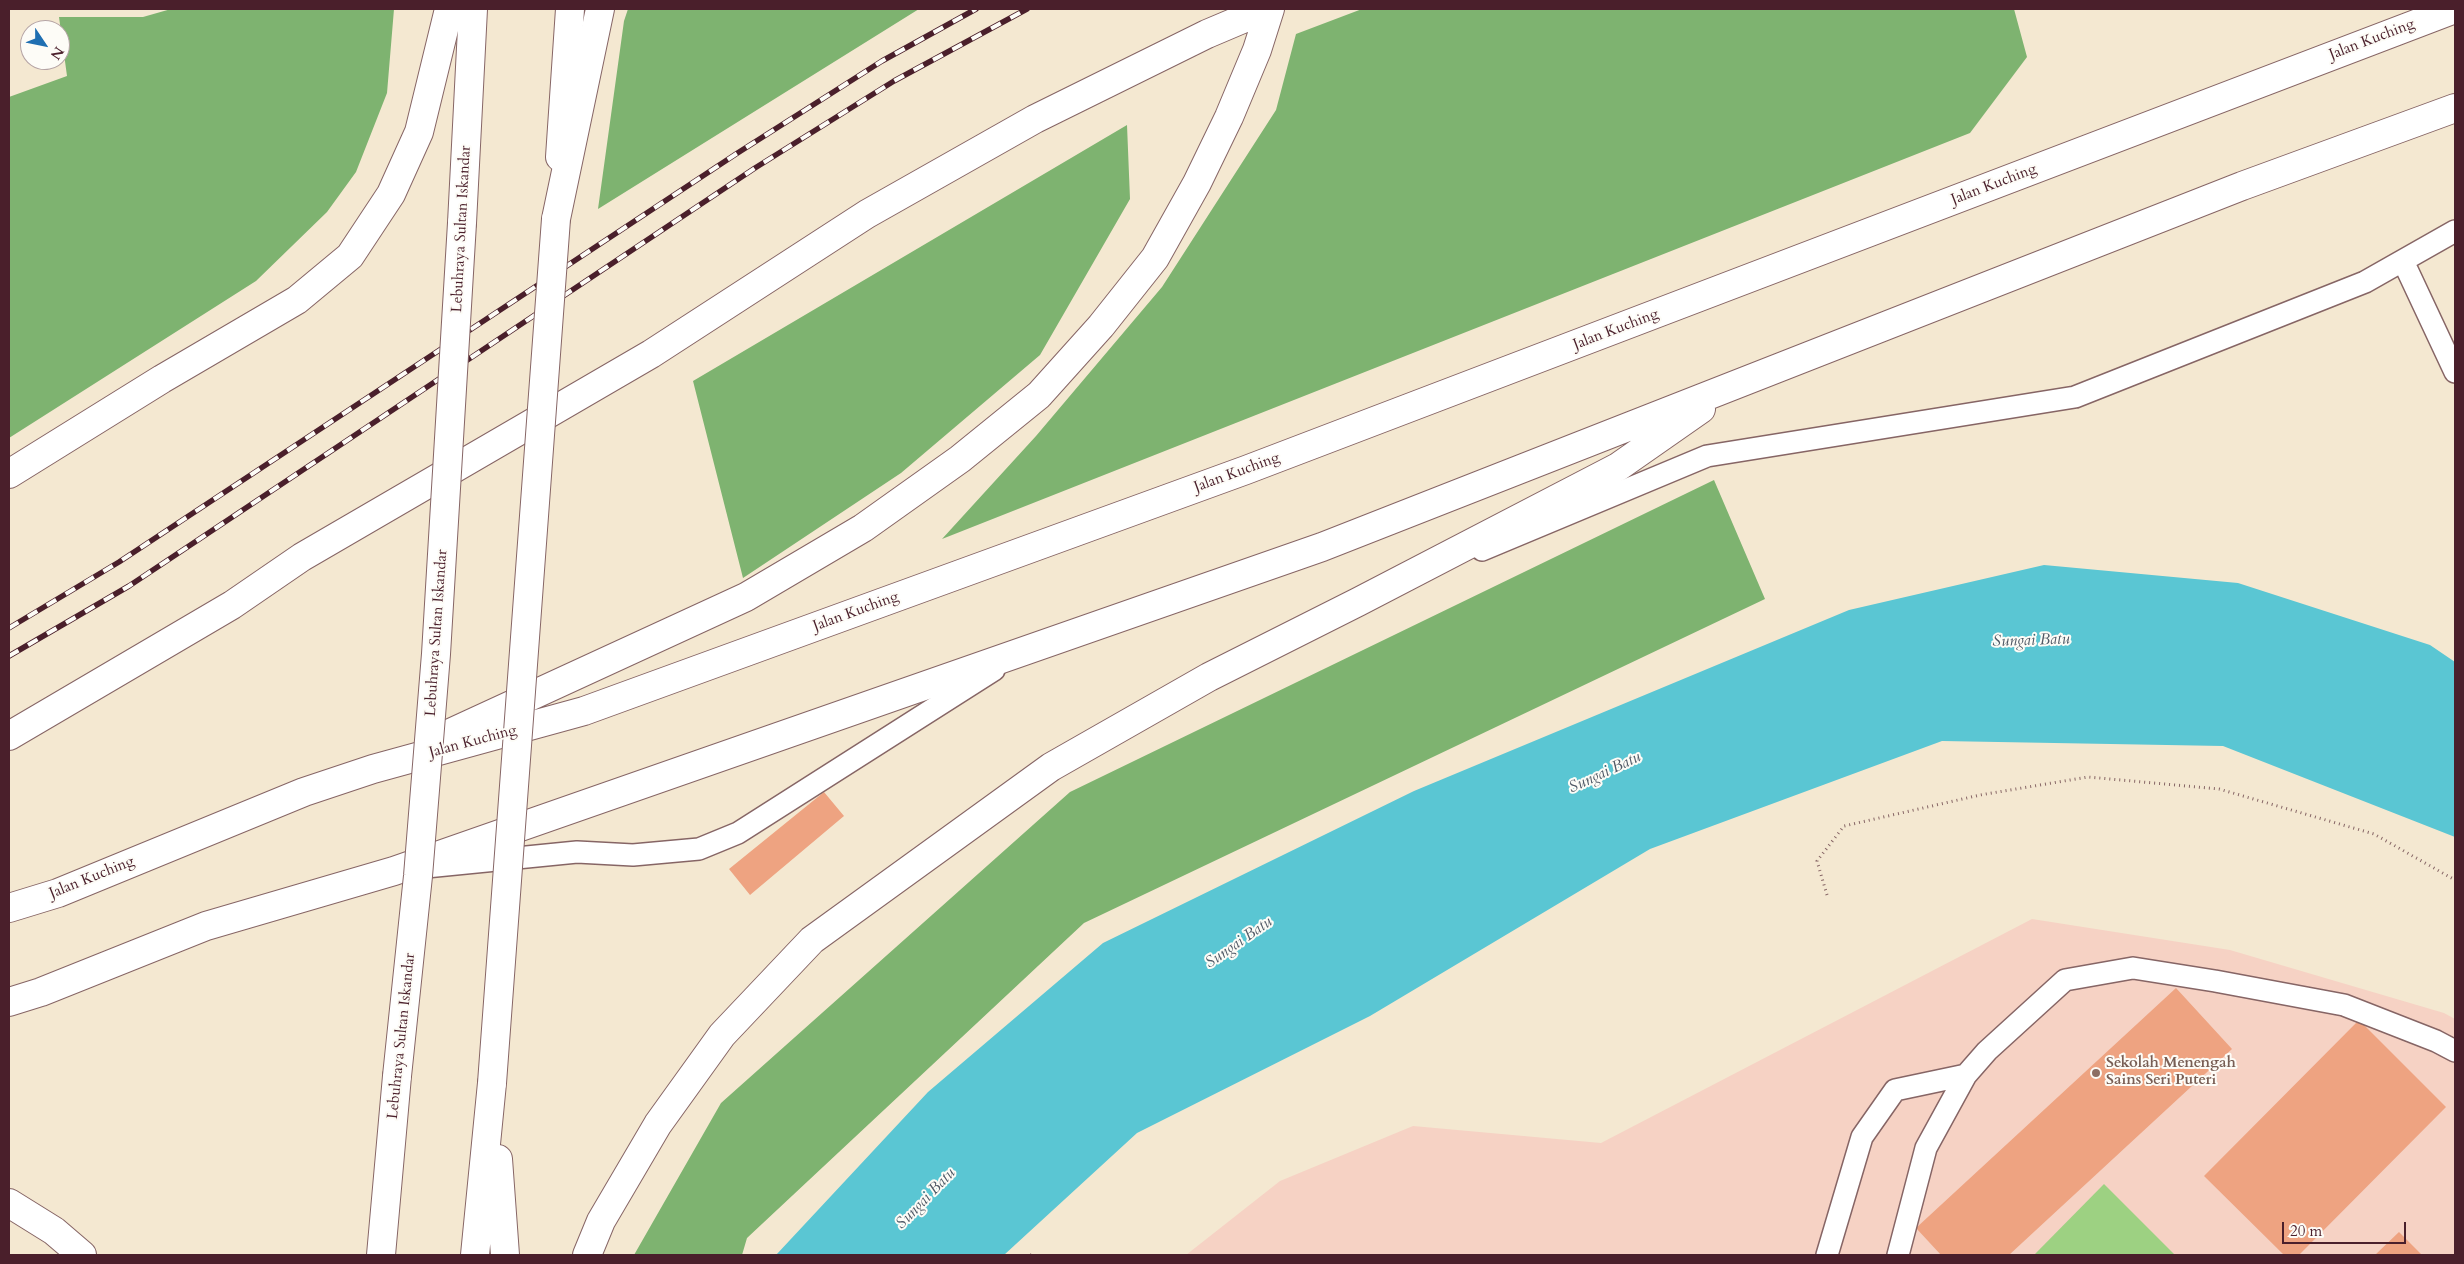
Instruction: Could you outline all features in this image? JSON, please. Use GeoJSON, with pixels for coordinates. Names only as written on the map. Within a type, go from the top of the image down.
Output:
{"type":"FeatureCollection","features":[{"type":"Feature","properties":{"kind":"main road"},"geometry":{"type":"LineString","coordinates":[[9,474],[162,379],[298,300],[350,256],[391,194],[419,132],[449,9]]}},
{"type":"Feature","properties":{"kind":"main road","name":"Lebuhraya Sultan Iskandar"},"geometry":{"type":"LineString","coordinates":[[381,1255],[418,876],[436,654],[473,9]]}},
{"type":"Feature","properties":{"kind":"main road"},"geometry":{"type":"LineString","coordinates":[[475,1255],[492,1083],[570,9]]}},
{"type":"Feature","properties":{"kind":"main road"},"geometry":{"type":"LineString","coordinates":[[556,219],[600,9]]}},
{"type":"Feature","properties":{"kind":"main road"},"geometry":{"type":"LineString","coordinates":[[373,769],[746,597],[863,528],[960,459],[1039,395],[1102,326],[1155,258],[1197,183],[1257,50],[1268,9]]}},
{"type":"Feature","properties":{"kind":"main road"},"geometry":{"type":"LineString","coordinates":[[9,736],[232,605],[302,557],[652,354],[867,214],[1035,119],[1207,34],[1268,9]]}},
{"type":"Feature","properties":{"kind":"main road","name":"Jalan Kuching"},"geometry":{"type":"LineString","coordinates":[[9,908],[58,893],[304,792],[373,769],[584,711],[1246,470],[2455,9]]}},
{"type":"Feature","properties":{"kind":"main road"},"geometry":{"type":"LineString","coordinates":[[9,1002],[41,992],[206,926],[394,871],[1322,547],[2233,189],[2455,108]]}},
{"type":"Feature","properties":{"kind":"main road"},"geometry":{"type":"LineString","coordinates":[[587,1255],[601,1221],[658,1124],[717,1042],[812,940],[1051,767],[1209,677],[1618,467],[1735,385]]}},
{"type":"Feature","properties":{"kind":"main road"},"geometry":{"type":"LineString","coordinates":[[492,1083],[505,1255]]}},
{"type":"Feature","properties":{"kind":"main road"},"geometry":{"type":"LineString","coordinates":[[9,1203],[54,1231],[82,1255]]}},
{"type":"Feature","properties":{"kind":"lane"},"geometry":{"type":"LineString","coordinates":[[1358,602],[1707,456],[2075,397],[2365,282],[2455,231]]}},
{"type":"Feature","properties":{"kind":"lane"},"geometry":{"type":"LineString","coordinates":[[2403,262],[2455,372]]}},
{"type":"Feature","properties":{"kind":"lane"},"geometry":{"type":"LineString","coordinates":[[394,871],[577,852],[633,855],[699,849],[738,833],[1022,652]]}},
{"type":"Feature","properties":{"kind":"lane"},"geometry":{"type":"LineString","coordinates":[[1898,1255],[1926,1148],[1966,1075],[1987,1051],[2065,980],[2133,968],[2344,1005],[2436,1041],[2455,1051]]}},
{"type":"Feature","properties":{"kind":"lane"},"geometry":{"type":"LineString","coordinates":[[1827,1255],[1862,1137],[1895,1090],[1966,1075]]}},
{"type":"Feature","properties":{"kind":"path"},"geometry":{"type":"LineString","coordinates":[[1826,895],[1816,861],[1844,826],[1980,795],[2088,777],[2218,789],[2374,834],[2455,880]]}},
{"type":"Feature","properties":{"kind":"shaded area","name":"Sekolah Menengah Sains Seri Puteri"},"geometry":{"type":"Polygon","coordinates":[[[2032,919],[2230,950],[2444,1013],[2455,1019],[2455,1255],[1186,1255],[1280,1181],[1413,1126],[1601,1143],[2032,919]]]}},
{"type":"Feature","properties":{"kind":"green space"},"geometry":{"type":"Polygon","coordinates":[[[171,9],[394,9],[387,93],[356,172],[327,212],[256,281],[9,438],[9,97],[67,76],[66,70],[70,70],[70,20],[59,20],[59,17],[143,17],[171,9]]]}},
{"type":"Feature","properties":{"kind":"green space"},"geometry":{"type":"Polygon","coordinates":[[[628,9],[919,9],[598,209],[624,21],[628,9]]]}},
{"type":"Feature","properties":{"kind":"green space"},"geometry":{"type":"Polygon","coordinates":[[[1362,9],[2014,9],[2027,57],[1970,133],[942,539],[1036,436],[1162,287],[1276,110],[1296,34],[1362,9]]]}},
{"type":"Feature","properties":{"kind":"green space"},"geometry":{"type":"Polygon","coordinates":[[[1127,125],[1130,199],[1040,355],[901,473],[743,578],[693,381],[1127,125]]]}},
{"type":"Feature","properties":{"kind":"green space"},"geometry":{"type":"Polygon","coordinates":[[[1714,480],[1765,599],[1084,923],[747,1238],[742,1255],[634,1255],[721,1103],[1070,792],[1714,480]]]}},
{"type":"Feature","properties":{"kind":"green space"},"geometry":{"type":"Polygon","coordinates":[[[2104,1184],[2175,1255],[2034,1255],[2104,1184]]]}},
{"type":"Feature","properties":{"kind":"water","name":"Sungai Batu"},"geometry":{"type":"Polygon","coordinates":[[[2044,565],[2238,583],[2430,645],[2455,662],[2455,837],[2223,746],[1942,741],[1650,849],[1370,1016],[1137,1133],[1004,1255],[776,1255],[928,1092],[1103,943],[1414,791],[1849,610],[2044,565]]]}},
{"type":"Feature","properties":{"kind":"building"},"geometry":{"type":"Polygon","coordinates":[[[824,792],[844,816],[750,895],[729,869],[824,792]]]}},
{"type":"Feature","properties":{"kind":"building"},"geometry":{"type":"Polygon","coordinates":[[[2176,988],[2232,1049],[2009,1255],[1941,1255],[1916,1228],[2176,988]]]}},
{"type":"Feature","properties":{"kind":"building"},"geometry":{"type":"Polygon","coordinates":[[[2359,1020],[2446,1107],[2299,1255],[2284,1255],[2204,1176],[2359,1020]]]}},
{"type":"Feature","properties":{"kind":"building"},"geometry":{"type":"Polygon","coordinates":[[[2399,1232],[2422,1255],[2375,1255],[2399,1232]]]}},
{"type":"Feature","properties":{"kind":"railway"},"geometry":{"type":"LineString","coordinates":[[9,628],[119,562],[736,154],[882,61],[976,9]]}},
{"type":"Feature","properties":{"kind":"railway"},"geometry":{"type":"LineString","coordinates":[[9,656],[129,586],[755,168],[894,81],[1027,9]]}},
{"type":"Feature","properties":{"kind":"place","name":"Sekolah Menengah Sains Seri Puteri"},"geometry":{"type":"Point","coordinates":[2096,1073]}}]}
